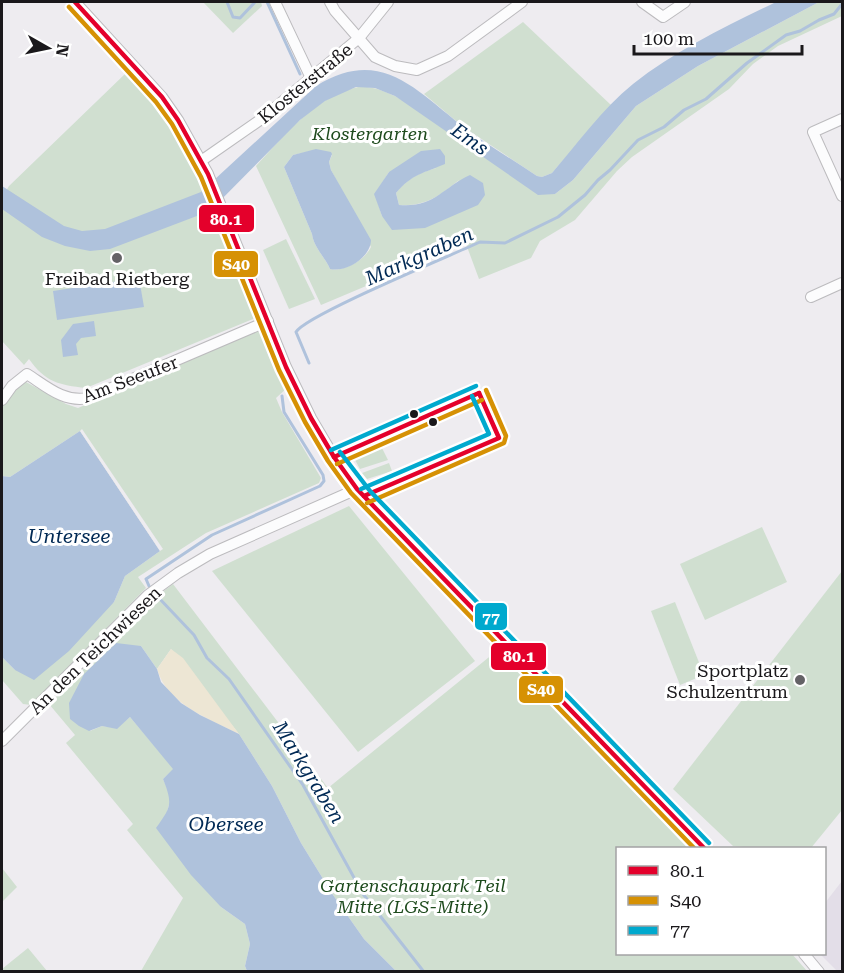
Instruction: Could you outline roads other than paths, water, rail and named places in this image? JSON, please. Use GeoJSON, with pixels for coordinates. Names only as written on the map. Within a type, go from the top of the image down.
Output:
{"type":"FeatureCollection","features":[{"type":"Feature","properties":{"kind":"street"},"geometry":{"type":"LineString","coordinates":[[75,2],[162,97],[205,158],[208,174],[286,367],[311,418],[334,457],[357,489],[702,847]]}},
{"type":"Feature","properties":{"kind":"street"},"geometry":{"type":"LineString","coordinates":[[275,2],[311,78]]}},
{"type":"Feature","properties":{"kind":"street"},"geometry":{"type":"LineString","coordinates":[[330,2],[359,38],[388,2]]}},
{"type":"Feature","properties":{"kind":"street","name":"Klosterstraße"},"geometry":{"type":"LineString","coordinates":[[205,158],[260,120],[359,38],[375,57],[395,66],[417,70],[448,56],[522,2]]}},
{"type":"Feature","properties":{"kind":"street"},"geometry":{"type":"LineString","coordinates":[[642,2],[663,17],[685,2]]}},
{"type":"Feature","properties":{"kind":"street"},"geometry":{"type":"LineString","coordinates":[[843,119],[813,132],[843,196]]}},
{"type":"Feature","properties":{"kind":"street"},"geometry":{"type":"LineString","coordinates":[[811,297],[843,282]]}},
{"type":"Feature","properties":{"kind":"street","name":"Am Seeufer"},"geometry":{"type":"LineString","coordinates":[[2,400],[12,386],[27,374],[68,399],[88,398],[268,321]]}},
{"type":"Feature","properties":{"kind":"street","name":"An den Teichwiesen"},"geometry":{"type":"LineString","coordinates":[[2,741],[148,595],[178,573],[210,554],[357,489]]}},
{"type":"Feature","properties":{"kind":"street"},"geometry":{"type":"LineString","coordinates":[[805,955],[819,972]]}},
{"type":"Feature","properties":{"kind":"water","name":"Ems"},"geometry":{"type":"Polygon","coordinates":[[[776,2],[819,2],[698,66],[636,106],[573,180],[555,194],[538,195],[395,96],[375,88],[356,87],[325,101],[300,120],[210,211],[110,249],[90,251],[65,246],[42,237],[2,209],[2,186],[64,226],[82,231],[105,229],[201,192],[316,86],[338,75],[358,70],[377,71],[411,86],[479,138],[542,177],[552,173],[601,115],[649,72],[684,49],[776,2]]]}},
{"type":"Feature","properties":{"kind":"water"},"geometry":{"type":"Polygon","coordinates":[[[316,149],[331,152],[329,162],[331,170],[371,240],[362,258],[343,269],[330,269],[317,248],[284,167],[293,155],[316,149]]]}},
{"type":"Feature","properties":{"kind":"water"},"geometry":{"type":"Polygon","coordinates":[[[440,149],[445,156],[445,164],[407,182],[396,193],[399,205],[411,205],[429,200],[470,175],[483,183],[485,195],[478,205],[425,228],[392,230],[382,216],[374,194],[389,172],[421,151],[440,149]]]}},
{"type":"Feature","properties":{"kind":"water"},"geometry":{"type":"Polygon","coordinates":[[[139,278],[144,307],[57,320],[53,291],[139,278]]]}},
{"type":"Feature","properties":{"kind":"water"},"geometry":{"type":"Polygon","coordinates":[[[94,321],[96,336],[81,338],[76,344],[78,355],[63,357],[61,340],[73,324],[94,321]]]}},
{"type":"Feature","properties":{"kind":"water","name":"Untersee"},"geometry":{"type":"Polygon","coordinates":[[[80,431],[160,551],[125,576],[114,602],[69,651],[34,680],[15,670],[2,657],[2,476],[10,477],[80,431]]]}},
{"type":"Feature","properties":{"kind":"water","name":"Obersee"},"geometry":{"type":"Polygon","coordinates":[[[116,643],[141,646],[157,669],[161,682],[181,703],[239,734],[272,786],[301,843],[333,895],[364,939],[396,971],[247,971],[245,966],[250,944],[245,924],[221,907],[191,875],[156,828],[169,805],[163,779],[173,769],[130,717],[117,729],[102,726],[89,731],[70,719],[69,703],[84,674],[116,643]]]}},
{"type":"Feature","properties":{"kind":"waterway"},"geometry":{"type":"LineString","coordinates":[[227,2],[233,17],[240,18],[255,2]]}},
{"type":"Feature","properties":{"kind":"waterway"},"geometry":{"type":"LineString","coordinates":[[267,2],[300,74]]}},
{"type":"Feature","properties":{"kind":"waterway","name":"Markgraben"},"geometry":{"type":"LineString","coordinates":[[309,363],[296,332],[306,324],[351,299],[480,242],[505,243],[558,217],[585,195],[638,140],[664,127],[684,110],[706,99],[747,63],[786,35],[800,31],[834,14],[842,4]]}},
{"type":"Feature","properties":{"kind":"waterway","name":"Markgraben"},"geometry":{"type":"LineString","coordinates":[[149,586],[146,579],[212,535],[320,486],[324,481],[323,475],[284,412],[282,396]]}},
{"type":"Feature","properties":{"kind":"waterway","name":"Markgraben"},"geometry":{"type":"LineString","coordinates":[[158,597],[194,635],[207,658],[229,679],[303,785],[363,894],[424,972]]}},
{"type":"Feature","properties":{"kind":"place","name":"Freibad Rietberg"},"geometry":{"type":"Point","coordinates":[117,258]}},
{"type":"Feature","properties":{"kind":"place","name":"Sportplatz Schulzentrum"},"geometry":{"type":"Point","coordinates":[800,680]}},
{"type":"Feature","properties":{"kind":"park label","name":"Klostergarten"},"geometry":{"type":"Point","coordinates":[370,133]}},
{"type":"Feature","properties":{"kind":"park label","name":"Gartenschaupark Teil Mitte (LGS-Mitte)"},"geometry":{"type":"Point","coordinates":[413,895]}}]}
